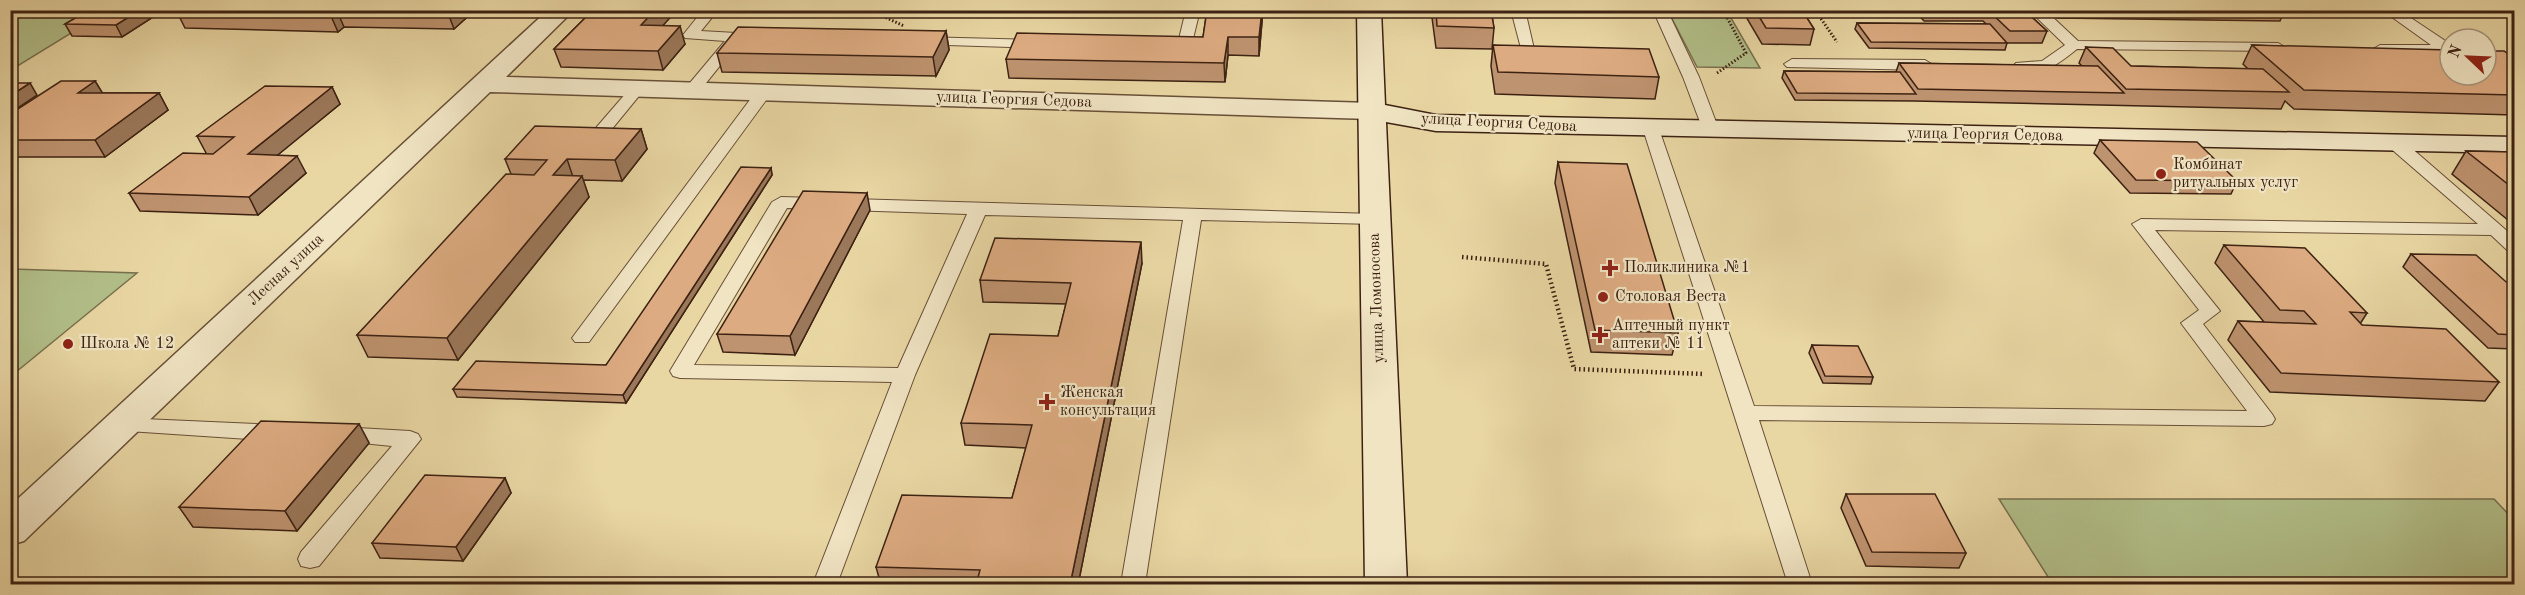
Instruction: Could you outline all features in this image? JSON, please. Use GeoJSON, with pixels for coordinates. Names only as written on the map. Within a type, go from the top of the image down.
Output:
{"type":"FeatureCollection","features":[{"type":"Feature","properties":{"kind":"street","name":"Лесная улица"},"geometry":{"type":"LineString","coordinates":[[10,530],[562,10]]}},
{"type":"Feature","properties":{"kind":"street","name":"улица Ломоносова"},"geometry":{"type":"LineString","coordinates":[[1369,10],[1386,585]]}},
{"type":"Feature","properties":{"kind":"street","name":"улица Георгия Седова"},"geometry":{"type":"LineString","coordinates":[[484,84],[1371,111],[1436,123],[2514,145]]}},
{"type":"Feature","properties":{"kind":"lane"},"geometry":{"type":"LineString","coordinates":[[692,90],[742,37],[690,35],[711,10]]}},
{"type":"Feature","properties":{"kind":"lane"},"geometry":{"type":"LineString","coordinates":[[1160,46],[1184,47],[1193,10]]}},
{"type":"Feature","properties":{"kind":"lane"},"geometry":{"type":"LineString","coordinates":[[1518,10],[1528,54],[1560,54]]}},
{"type":"Feature","properties":{"kind":"lane"},"geometry":{"type":"LineString","coordinates":[[1660,10],[1711,130]]}},
{"type":"Feature","properties":{"kind":"lane"},"geometry":{"type":"LineString","coordinates":[[2366,48],[2448,49],[2389,10]]}},
{"type":"Feature","properties":{"kind":"lane"},"geometry":{"type":"LineString","coordinates":[[2041,15],[2074,45]]}},
{"type":"Feature","properties":{"kind":"lane"},"geometry":{"type":"LineString","coordinates":[[902,40],[1053,44]]}},
{"type":"Feature","properties":{"kind":"lane"},"geometry":{"type":"LineString","coordinates":[[2001,66],[2046,66],[2074,45],[2296,48]]}},
{"type":"Feature","properties":{"kind":"lane"},"geometry":{"type":"LineString","coordinates":[[1791,64],[1944,65]]}},
{"type":"Feature","properties":{"kind":"lane"},"geometry":{"type":"LineString","coordinates":[[601,132],[638,88]]}},
{"type":"Feature","properties":{"kind":"lane"},"geometry":{"type":"LineString","coordinates":[[582,338],[764,92]]}},
{"type":"Feature","properties":{"kind":"lane"},"geometry":{"type":"LineString","coordinates":[[1651,129],[1744,413],[1769,479],[1800,585]]}},
{"type":"Feature","properties":{"kind":"lane"},"geometry":{"type":"LineString","coordinates":[[2395,143],[2514,246]]}},
{"type":"Feature","properties":{"kind":"lane"},"geometry":{"type":"LineString","coordinates":[[905,375],[680,371],[781,202],[1375,219]]}},
{"type":"Feature","properties":{"kind":"lane"},"geometry":{"type":"LineString","coordinates":[[825,585],[905,375],[978,209]]}},
{"type":"Feature","properties":{"kind":"lane"},"geometry":{"type":"LineString","coordinates":[[1133,585],[1193,215]]}},
{"type":"Feature","properties":{"kind":"lane"},"geometry":{"type":"LineString","coordinates":[[1744,413],[2264,419],[2191,323],[2210,311],[2141,224],[2496,230]]}},
{"type":"Feature","properties":{"kind":"lane"},"geometry":{"type":"LineString","coordinates":[[121,425],[294,433]]}},
{"type":"Feature","properties":{"kind":"lane"},"geometry":{"type":"LineString","coordinates":[[310,560],[410,439],[318,434]]}},
{"type":"Feature","properties":{"kind":"path"},"geometry":{"type":"LineString","coordinates":[[1696,93],[1719,93],[1711,77],[1746,53],[1723,10]]}},
{"type":"Feature","properties":{"kind":"path"},"geometry":{"type":"LineString","coordinates":[[1815,10],[1854,64]]}},
{"type":"Feature","properties":{"kind":"path"},"geometry":{"type":"LineString","coordinates":[[1462,257],[1546,264],[1574,369],[1707,374]]}},
{"type":"Feature","properties":{"kind":"green space"},"geometry":{"type":"Polygon","coordinates":[[[11,11],[107,11],[11,70],[11,11]]]}},
{"type":"Feature","properties":{"kind":"green space"},"geometry":{"type":"Polygon","coordinates":[[[1668,11],[1727,11],[1760,68],[1697,67],[1668,11]]]}},
{"type":"Feature","properties":{"kind":"green space"},"geometry":{"type":"Polygon","coordinates":[[[11,269],[137,273],[16,372],[11,371],[11,269]]]}},
{"type":"Feature","properties":{"kind":"green space"},"geometry":{"type":"Polygon","coordinates":[[[1999,499],[2494,499],[2514,520],[2514,584],[2154,584],[2050,580],[1999,499]]]}},
{"type":"Feature","properties":{"kind":"building"},"geometry":{"type":"Polygon","coordinates":[[[89,10],[140,10],[116,25],[65,24],[89,10]]]}},
{"type":"Feature","properties":{"kind":"building"},"geometry":{"type":"Polygon","coordinates":[[[180,10],[451,10],[448,13],[337,11],[331,16],[177,12],[180,10]]]}},
{"type":"Feature","properties":{"kind":"building"},"geometry":{"type":"Polygon","coordinates":[[[593,10],[655,10],[641,25],[680,26],[658,51],[554,49],[593,10]]]}},
{"type":"Feature","properties":{"kind":"building"},"geometry":{"type":"Polygon","coordinates":[[[1207,10],[1262,10],[1259,37],[1228,37],[1224,63],[1006,59],[1017,33],[1203,37],[1207,10]]]}},
{"type":"Feature","properties":{"kind":"building"},"geometry":{"type":"Polygon","coordinates":[[[1436,10],[1491,10],[1494,28],[1437,26],[1436,10]]]}},
{"type":"Feature","properties":{"kind":"building"},"geometry":{"type":"Polygon","coordinates":[[[1755,10],[1802,10],[1814,29],[1766,28],[1755,10]]]}},
{"type":"Feature","properties":{"kind":"building"},"geometry":{"type":"Polygon","coordinates":[[[1988,10],[2024,10],[2047,31],[2010,31],[1988,10]]]}},
{"type":"Feature","properties":{"kind":"building"},"geometry":{"type":"Polygon","coordinates":[[[2058,10],[2278,10],[2283,14],[2060,12],[2058,10]]]}},
{"type":"Feature","properties":{"kind":"building"},"geometry":{"type":"Polygon","coordinates":[[[1857,23],[1990,24],[2007,43],[1871,42],[1857,23]]]}},
{"type":"Feature","properties":{"kind":"building"},"geometry":{"type":"Polygon","coordinates":[[[738,27],[946,31],[933,57],[717,53],[738,27]]]}},
{"type":"Feature","properties":{"kind":"building"},"geometry":{"type":"Polygon","coordinates":[[[1493,45],[1649,49],[1659,77],[1498,72],[1493,45]]]}},
{"type":"Feature","properties":{"kind":"building"},"geometry":{"type":"Polygon","coordinates":[[[2252,45],[2438,50],[2438,87],[2498,87],[2498,51],[2504,51],[2514,58],[2514,95],[2304,90],[2252,45]]]}},
{"type":"Feature","properties":{"kind":"building"},"geometry":{"type":"Polygon","coordinates":[[[2086,47],[2113,48],[2131,66],[2263,69],[2289,92],[2126,89],[2086,47]]]}},
{"type":"Feature","properties":{"kind":"building"},"geometry":{"type":"Polygon","coordinates":[[[1899,63],[2098,66],[2124,93],[1918,89],[1899,63]]]}},
{"type":"Feature","properties":{"kind":"building"},"geometry":{"type":"Polygon","coordinates":[[[1784,71],[1900,72],[1916,94],[1797,93],[1784,71]]]}},
{"type":"Feature","properties":{"kind":"building"},"geometry":{"type":"Polygon","coordinates":[[[61,81],[95,81],[78,93],[159,93],[95,140],[10,140],[10,114],[61,81]]]}},
{"type":"Feature","properties":{"kind":"building"},"geometry":{"type":"Polygon","coordinates":[[[10,83],[30,83],[10,96],[10,83]]]}},
{"type":"Feature","properties":{"kind":"building"},"geometry":{"type":"Polygon","coordinates":[[[265,86],[332,87],[248,154],[297,156],[249,197],[129,193],[183,153],[213,154],[234,137],[197,136],[265,86]]]}},
{"type":"Feature","properties":{"kind":"building"},"geometry":{"type":"Polygon","coordinates":[[[535,126],[641,129],[615,160],[567,159],[553,175],[582,176],[447,338],[357,335],[506,174],[534,175],[547,160],[505,159],[535,126]]]}},
{"type":"Feature","properties":{"kind":"building"},"geometry":{"type":"Polygon","coordinates":[[[2100,140],[2197,142],[2237,181],[2136,180],[2100,140]]]}},
{"type":"Feature","properties":{"kind":"building"},"geometry":{"type":"Polygon","coordinates":[[[2466,151],[2514,152],[2514,189],[2466,151]]]}},
{"type":"Feature","properties":{"kind":"building","name":"Поликлиника №1"},"geometry":{"type":"Polygon","coordinates":[[[1558,162],[1627,164],[1678,333],[1595,330],[1558,162]]]}},
{"type":"Feature","properties":{"kind":"building"},"geometry":{"type":"Polygon","coordinates":[[[741,167],[771,168],[623,395],[453,389],[476,361],[606,365],[741,167]]]}},
{"type":"Feature","properties":{"kind":"building"},"geometry":{"type":"Polygon","coordinates":[[[803,191],[867,193],[790,336],[717,334],[803,191]]]}},
{"type":"Feature","properties":{"kind":"building","name":"Женская консультация"},"geometry":{"type":"Polygon","coordinates":[[[995,238],[1141,242],[1070,585],[976,585],[980,570],[876,567],[902,495],[1012,498],[1032,425],[961,423],[990,334],[1058,336],[1071,283],[980,280],[995,238]]]}},
{"type":"Feature","properties":{"kind":"building"},"geometry":{"type":"Polygon","coordinates":[[[2224,245],[2305,248],[2367,313],[2350,312],[2362,325],[2446,329],[2499,382],[2281,373],[2238,321],[2316,324],[2304,311],[2280,310],[2224,245]]]}},
{"type":"Feature","properties":{"kind":"building"},"geometry":{"type":"Polygon","coordinates":[[[2411,254],[2476,255],[2514,289],[2514,335],[2498,334],[2411,254]]]}},
{"type":"Feature","properties":{"kind":"building"},"geometry":{"type":"Polygon","coordinates":[[[1812,345],[1858,346],[1873,377],[1825,376],[1812,345]]]}},
{"type":"Feature","properties":{"kind":"building"},"geometry":{"type":"Polygon","coordinates":[[[261,421],[359,424],[285,511],[179,507],[261,421]]]}},
{"type":"Feature","properties":{"kind":"building"},"geometry":{"type":"Polygon","coordinates":[[[425,475],[505,478],[456,547],[372,543],[425,475]]]}},
{"type":"Feature","properties":{"kind":"building"},"geometry":{"type":"Polygon","coordinates":[[[1846,494],[1935,494],[1966,553],[1872,552],[1846,494]]]}},
{"type":"Feature","properties":{"kind":"place","name":"Комбинат ритуальных услуг"},"geometry":{"type":"Point","coordinates":[2161,174]}},
{"type":"Feature","properties":{"kind":"place","name":"Поликлиника №1"},"geometry":{"type":"Point","coordinates":[1610,268]}},
{"type":"Feature","properties":{"kind":"place","name":"Столовая Веста"},"geometry":{"type":"Point","coordinates":[1603,297]}},
{"type":"Feature","properties":{"kind":"place","name":"Аптечный пункт аптеки № 11"},"geometry":{"type":"Point","coordinates":[1600,335]}},
{"type":"Feature","properties":{"kind":"place","name":"Школа № 12"},"geometry":{"type":"Point","coordinates":[68,344]}},
{"type":"Feature","properties":{"kind":"place","name":"Женская консультация"},"geometry":{"type":"Point","coordinates":[1047,402]}}]}
